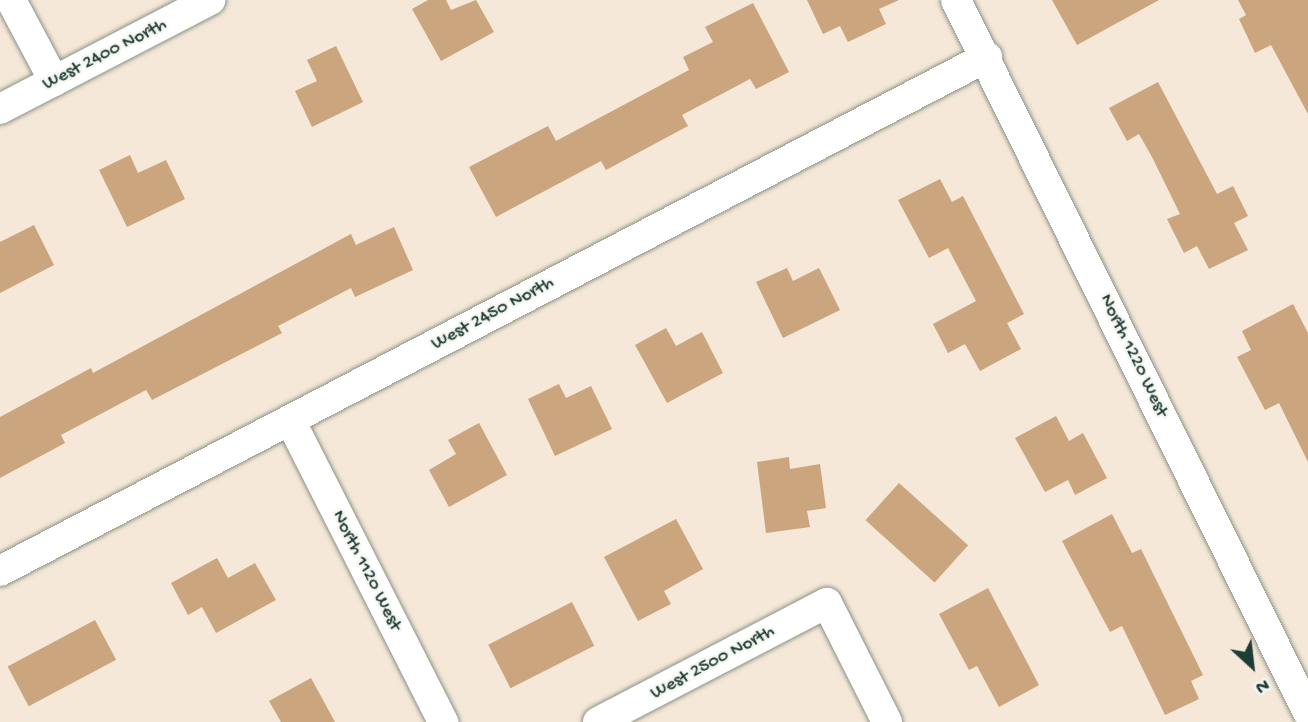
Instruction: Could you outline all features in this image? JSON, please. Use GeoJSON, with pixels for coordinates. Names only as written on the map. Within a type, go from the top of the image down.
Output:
{"type":"FeatureCollection","features":[{"type":"Feature","properties":{"kind":"street"},"geometry":{"type":"LineString","coordinates":[[11,0],[54,81]]}},
{"type":"Feature","properties":{"kind":"street","name":"West 2400 North"},"geometry":{"type":"LineString","coordinates":[[0,109],[210,0]]}},
{"type":"Feature","properties":{"kind":"street","name":"North 1220 West"},"geometry":{"type":"LineString","coordinates":[[956,0],[987,57],[1308,713]]}},
{"type":"Feature","properties":{"kind":"street","name":"West 2450 North"},"geometry":{"type":"LineString","coordinates":[[0,571],[987,57]]}},
{"type":"Feature","properties":{"kind":"street","name":"North 1120 West"},"geometry":{"type":"LineString","coordinates":[[290,420],[443,722]]}},
{"type":"Feature","properties":{"kind":"street","name":"West 2500 North"},"geometry":{"type":"LineString","coordinates":[[598,722],[827,603],[887,722]]}},
{"type":"Feature","properties":{"kind":"building"},"geometry":{"type":"Polygon","coordinates":[[[428,0],[446,0],[451,10],[476,0],[494,32],[441,61],[412,9],[428,0]]]}},
{"type":"Feature","properties":{"kind":"building"},"geometry":{"type":"Polygon","coordinates":[[[807,0],[899,0],[879,9],[886,24],[848,42],[840,26],[823,34],[807,0]]]}},
{"type":"Feature","properties":{"kind":"building"},"geometry":{"type":"Polygon","coordinates":[[[1052,0],[1159,0],[1077,45],[1052,0]]]}},
{"type":"Feature","properties":{"kind":"building"},"geometry":{"type":"Polygon","coordinates":[[[1238,0],[1308,0],[1308,114],[1271,45],[1255,53],[1239,19],[1246,15],[1238,0]]]}},
{"type":"Feature","properties":{"kind":"building"},"geometry":{"type":"Polygon","coordinates":[[[753,3],[789,72],[756,89],[750,79],[682,115],[688,126],[606,170],[601,161],[496,217],[469,167],[548,126],[556,141],[689,70],[683,57],[713,42],[705,27],[753,3]]]}},
{"type":"Feature","properties":{"kind":"building"},"geometry":{"type":"Polygon","coordinates":[[[336,46],[363,102],[312,127],[295,91],[317,81],[307,60],[336,46]]]}},
{"type":"Feature","properties":{"kind":"building"},"geometry":{"type":"Polygon","coordinates":[[[1158,82],[1217,194],[1233,186],[1248,216],[1234,223],[1248,250],[1209,269],[1197,246],[1184,253],[1167,219],[1180,214],[1152,157],[1139,134],[1127,141],[1109,108],[1158,82]]]}},
{"type":"Feature","properties":{"kind":"building"},"geometry":{"type":"Polygon","coordinates":[[[130,155],[138,173],[166,160],[185,199],[127,227],[99,170],[130,155]]]}},
{"type":"Feature","properties":{"kind":"building"},"geometry":{"type":"Polygon","coordinates":[[[940,179],[952,202],[963,196],[1024,314],[1007,323],[1021,349],[980,371],[965,344],[948,353],[933,324],[976,301],[948,248],[929,258],[898,200],[940,179]]]}},
{"type":"Feature","properties":{"kind":"building"},"geometry":{"type":"Polygon","coordinates":[[[34,225],[54,265],[0,293],[0,242],[34,225]]]}},
{"type":"Feature","properties":{"kind":"building"},"geometry":{"type":"Polygon","coordinates":[[[394,227],[413,270],[355,297],[351,288],[278,326],[282,333],[152,400],[146,390],[61,435],[65,443],[0,478],[0,417],[91,368],[93,373],[351,234],[356,245],[394,227]]]}},
{"type":"Feature","properties":{"kind":"building"},"geometry":{"type":"Polygon","coordinates":[[[787,268],[793,281],[819,268],[840,310],[783,338],[756,282],[787,268]]]}},
{"type":"Feature","properties":{"kind":"building"},"geometry":{"type":"Polygon","coordinates":[[[1293,304],[1308,333],[1308,462],[1279,403],[1265,410],[1237,357],[1251,350],[1242,331],[1293,304]]]}},
{"type":"Feature","properties":{"kind":"building"},"geometry":{"type":"Polygon","coordinates":[[[666,328],[676,346],[702,332],[723,373],[667,403],[635,345],[666,328]]]}},
{"type":"Feature","properties":{"kind":"building"},"geometry":{"type":"Polygon","coordinates":[[[559,384],[566,398],[591,386],[612,429],[555,456],[528,399],[559,384]]]}},
{"type":"Feature","properties":{"kind":"building"},"geometry":{"type":"Polygon","coordinates":[[[1056,416],[1069,441],[1083,433],[1107,478],[1075,495],[1068,480],[1045,492],[1015,438],[1056,416]]]}},
{"type":"Feature","properties":{"kind":"building"},"geometry":{"type":"Polygon","coordinates":[[[479,423],[507,475],[449,507],[429,470],[456,454],[448,440],[479,423]]]}},
{"type":"Feature","properties":{"kind":"building"},"geometry":{"type":"Polygon","coordinates":[[[789,457],[790,469],[820,464],[826,508],[807,511],[810,527],[766,533],[757,462],[789,457]]]}},
{"type":"Feature","properties":{"kind":"building"},"geometry":{"type":"Polygon","coordinates":[[[899,483],[968,545],[935,582],[866,520],[899,483]]]}},
{"type":"Feature","properties":{"kind":"building"},"geometry":{"type":"Polygon","coordinates":[[[1112,514],[1132,553],[1141,549],[1203,675],[1191,681],[1199,699],[1165,715],[1122,626],[1110,632],[1062,541],[1112,514]]]}},
{"type":"Feature","properties":{"kind":"building"},"geometry":{"type":"Polygon","coordinates":[[[676,519],[703,569],[664,591],[671,604],[638,621],[604,557],[676,519]]]}},
{"type":"Feature","properties":{"kind":"building"},"geometry":{"type":"Polygon","coordinates":[[[217,558],[228,578],[255,563],[276,600],[216,633],[202,607],[188,615],[171,583],[217,558]]]}},
{"type":"Feature","properties":{"kind":"building"},"geometry":{"type":"Polygon","coordinates":[[[988,588],[1039,685],[999,707],[977,666],[969,670],[939,614],[988,588]]]}},
{"type":"Feature","properties":{"kind":"building"},"geometry":{"type":"Polygon","coordinates":[[[572,602],[594,646],[510,688],[488,645],[572,602]]]}},
{"type":"Feature","properties":{"kind":"building"},"geometry":{"type":"Polygon","coordinates":[[[95,620],[116,660],[29,706],[8,666],[95,620]]]}},
{"type":"Feature","properties":{"kind":"building"},"geometry":{"type":"Polygon","coordinates":[[[311,678],[335,722],[281,722],[269,701],[311,678]]]}}]}
